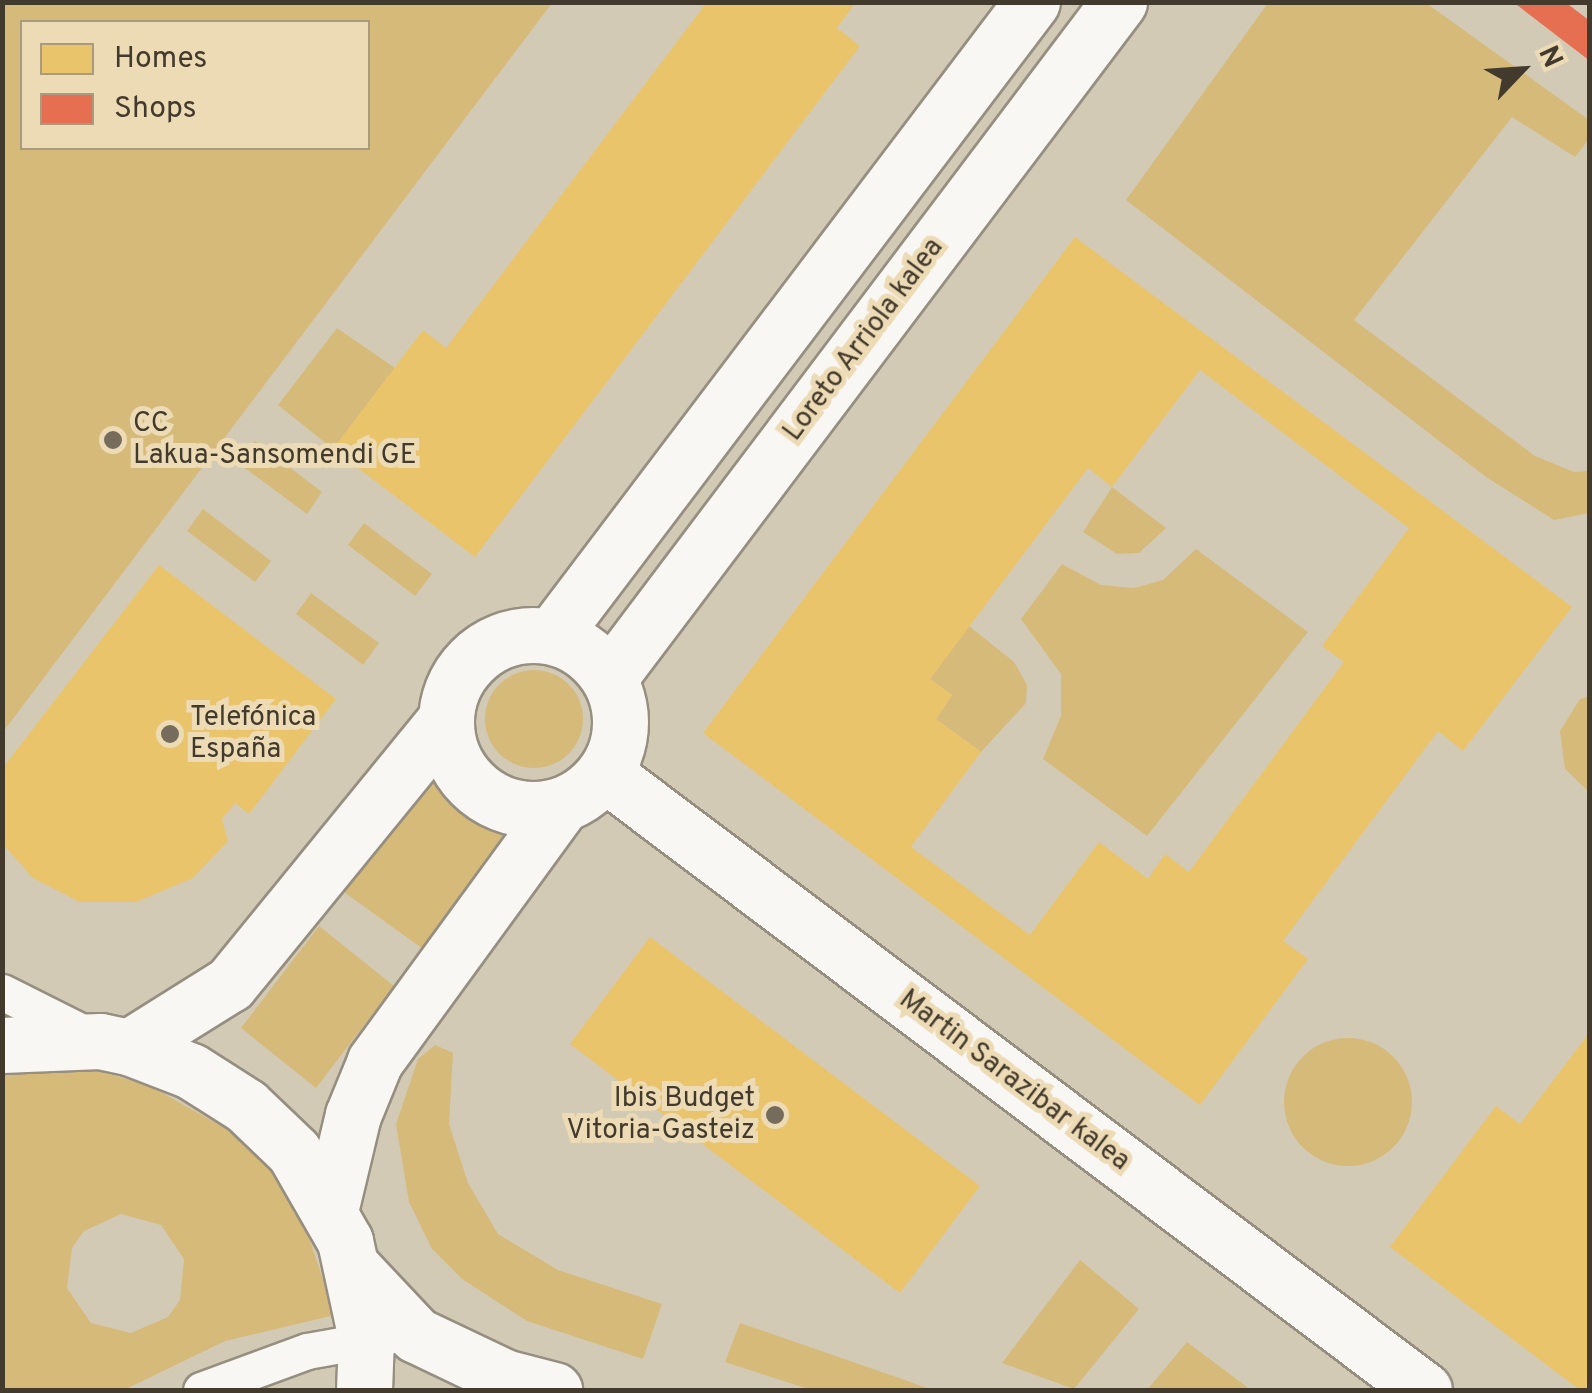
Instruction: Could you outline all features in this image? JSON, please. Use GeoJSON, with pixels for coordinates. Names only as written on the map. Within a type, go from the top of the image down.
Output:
{"type":"FeatureCollection","features":[{"type":"Feature","properties":{"kind":"street"},"geometry":{"type":"LineString","coordinates":[[552,636],[1032,2]]}},
{"type":"Feature","properties":{"kind":"street","name":"Loreto Arriola kalea"},"geometry":{"type":"LineString","coordinates":[[610,678],[1119,2]]}},
{"type":"Feature","properties":{"kind":"street"},"geometry":{"type":"LineString","coordinates":[[114,1044],[230,984],[445,720],[461,671],[479,652],[527,634],[552,636],[585,652],[610,678],[621,726],[583,789],[374,1061],[353,1115],[331,1208]]}},
{"type":"Feature","properties":{"kind":"street"},"geometry":{"type":"LineString","coordinates":[[445,720],[455,761],[482,793],[520,809],[583,789]]}},
{"type":"Feature","properties":{"kind":"street","name":"Martin Sarazibar kalea"},"geometry":{"type":"LineString","coordinates":[[583,789],[1424,1390]]}},
{"type":"Feature","properties":{"kind":"street"},"geometry":{"type":"LineString","coordinates":[[2,1046],[114,1044],[191,1071],[246,1106],[294,1152],[331,1208],[382,1354],[504,1376],[554,1390]]}},
{"type":"Feature","properties":{"kind":"lane"},"geometry":{"type":"LineString","coordinates":[[2,992],[114,1044]]}},
{"type":"Feature","properties":{"kind":"lane"},"geometry":{"type":"LineString","coordinates":[[201,1390],[307,1351],[382,1354]]}},
{"type":"Feature","properties":{"kind":"shaded area","name":"CC Lakua-Sansomendi GE"},"geometry":{"type":"Polygon","coordinates":[[[2,3],[552,3],[3,732],[2,3]]]}},
{"type":"Feature","properties":{"kind":"shaded area"},"geometry":{"type":"Polygon","coordinates":[[[1268,3],[1426,3],[1589,120],[1589,139],[1575,157],[1512,117],[1354,320],[1535,456],[1574,472],[1589,471],[1589,513],[1554,520],[1486,477],[1126,200],[1268,3]]]}},
{"type":"Feature","properties":{"kind":"shaded area"},"geometry":{"type":"Polygon","coordinates":[[[337,328],[395,368],[333,449],[278,405],[337,328]]]}},
{"type":"Feature","properties":{"kind":"shaded area"},"geometry":{"type":"Polygon","coordinates":[[[255,441],[322,492],[307,514],[238,463],[255,441]]]}},
{"type":"Feature","properties":{"kind":"shaded area"},"geometry":{"type":"Polygon","coordinates":[[[1112,487],[1166,528],[1139,553],[1117,554],[1083,532],[1112,487]]]}},
{"type":"Feature","properties":{"kind":"shaded area"},"geometry":{"type":"Polygon","coordinates":[[[203,509],[271,561],[255,582],[187,531],[203,509]]]}},
{"type":"Feature","properties":{"kind":"shaded area"},"geometry":{"type":"Polygon","coordinates":[[[364,523],[432,574],[415,596],[348,545],[364,523]]]}},
{"type":"Feature","properties":{"kind":"shaded area"},"geometry":{"type":"Polygon","coordinates":[[[1196,549],[1308,632],[1147,836],[1043,759],[1061,716],[1061,674],[1021,619],[1062,564],[1101,585],[1134,588],[1163,580],[1196,549]]]}},
{"type":"Feature","properties":{"kind":"shaded area"},"geometry":{"type":"Polygon","coordinates":[[[311,593],[379,643],[363,665],[296,614],[311,593]]]}},
{"type":"Feature","properties":{"kind":"shaded area"},"geometry":{"type":"Polygon","coordinates":[[[969,626],[1014,662],[1027,685],[1026,703],[981,752],[936,719],[952,695],[930,679],[969,626]]]}},
{"type":"Feature","properties":{"kind":"shaded area"},"geometry":{"type":"Polygon","coordinates":[[[534,670],[553,673],[569,684],[580,700],[580,738],[569,754],[553,765],[534,768],[515,765],[499,754],[488,738],[485,719],[488,700],[499,684],[515,673],[534,670]]]}},
{"type":"Feature","properties":{"kind":"shaded area"},"geometry":{"type":"Polygon","coordinates":[[[1590,696],[1589,792],[1565,769],[1560,731],[1580,699],[1590,696]]]}},
{"type":"Feature","properties":{"kind":"shaded area"},"geometry":{"type":"Polygon","coordinates":[[[438,771],[479,814],[515,829],[423,949],[344,892],[438,771]]]}},
{"type":"Feature","properties":{"kind":"shaded area"},"geometry":{"type":"Polygon","coordinates":[[[319,926],[394,986],[316,1088],[241,1028],[319,926]]]}},
{"type":"Feature","properties":{"kind":"shaded area"},"geometry":{"type":"Polygon","coordinates":[[[1348,1038],[1372,1043],[1393,1057],[1407,1078],[1412,1102],[1407,1126],[1393,1147],[1372,1161],[1348,1166],[1324,1161],[1303,1147],[1289,1126],[1284,1102],[1289,1078],[1303,1057],[1324,1043],[1348,1038]]]}},
{"type":"Feature","properties":{"kind":"shaded area"},"geometry":{"type":"Polygon","coordinates":[[[435,1045],[453,1053],[449,1124],[468,1183],[498,1234],[558,1270],[662,1304],[643,1359],[527,1321],[462,1279],[432,1249],[409,1202],[396,1124],[418,1059],[435,1045]]]}},
{"type":"Feature","properties":{"kind":"shaded area"},"geometry":{"type":"Polygon","coordinates":[[[51,1069],[103,1072],[152,1087],[228,1130],[268,1166],[300,1211],[335,1315],[225,1341],[124,1390],[3,1390],[2,1074],[51,1069]],[[121,1214],[84,1231],[72,1248],[67,1288],[91,1323],[131,1333],[168,1317],[180,1300],[184,1259],[161,1225],[121,1214]]]}},
{"type":"Feature","properties":{"kind":"shaded area"},"geometry":{"type":"Polygon","coordinates":[[[1080,1260],[1139,1309],[1074,1389],[1002,1363],[1080,1260]]]}},
{"type":"Feature","properties":{"kind":"shaded area"},"geometry":{"type":"Polygon","coordinates":[[[740,1323],[932,1390],[811,1390],[725,1362],[740,1323]]]}},
{"type":"Feature","properties":{"kind":"shaded area"},"geometry":{"type":"Polygon","coordinates":[[[1187,1342],[1251,1390],[1147,1390],[1187,1342]]]}},
{"type":"Feature","properties":{"kind":"building: Homes"},"geometry":{"type":"Polygon","coordinates":[[[707,2],[856,2],[837,28],[860,46],[475,557],[333,449],[423,330],[446,348],[707,2]]]}},
{"type":"Feature","properties":{"kind":"building: Homes"},"geometry":{"type":"Polygon","coordinates":[[[1075,237],[1572,607],[1463,751],[1438,731],[1283,941],[1308,959],[1200,1105],[703,733],[1075,237]],[[1200,370],[1112,487],[1088,468],[930,679],[952,695],[936,719],[981,752],[911,847],[1030,935],[1099,842],[1148,879],[1165,854],[1189,872],[1344,662],[1322,646],[1409,528],[1200,370]]]}},
{"type":"Feature","properties":{"kind":"building: Homes","name":"Telefónica España"},"geometry":{"type":"Polygon","coordinates":[[[159,565],[336,699],[249,814],[235,803],[222,819],[228,841],[193,878],[136,902],[80,902],[33,878],[2,843],[2,769],[159,565]]]}},
{"type":"Feature","properties":{"kind":"building: Homes","name":"Ibis Budget Vitoria-Gasteiz"},"geometry":{"type":"Polygon","coordinates":[[[650,937],[980,1186],[900,1293],[570,1044],[650,937]]]}},
{"type":"Feature","properties":{"kind":"building: Homes"},"geometry":{"type":"Polygon","coordinates":[[[1590,1032],[1590,1390],[1580,1390],[1390,1247],[1496,1106],[1520,1124],[1590,1032]]]}},
{"type":"Feature","properties":{"kind":"building: Shops"},"geometry":{"type":"Polygon","coordinates":[[[1513,2],[1565,2],[1590,21],[1590,61],[1513,2]]]}},
{"type":"Feature","properties":{"kind":"place","name":"CC Lakua-Sansomendi GE"},"geometry":{"type":"Point","coordinates":[113,440]}},
{"type":"Feature","properties":{"kind":"place","name":"Telefónica España"},"geometry":{"type":"Point","coordinates":[170,734]}},
{"type":"Feature","properties":{"kind":"place","name":"Ibis Budget Vitoria-Gasteiz"},"geometry":{"type":"Point","coordinates":[775,1115]}}]}
